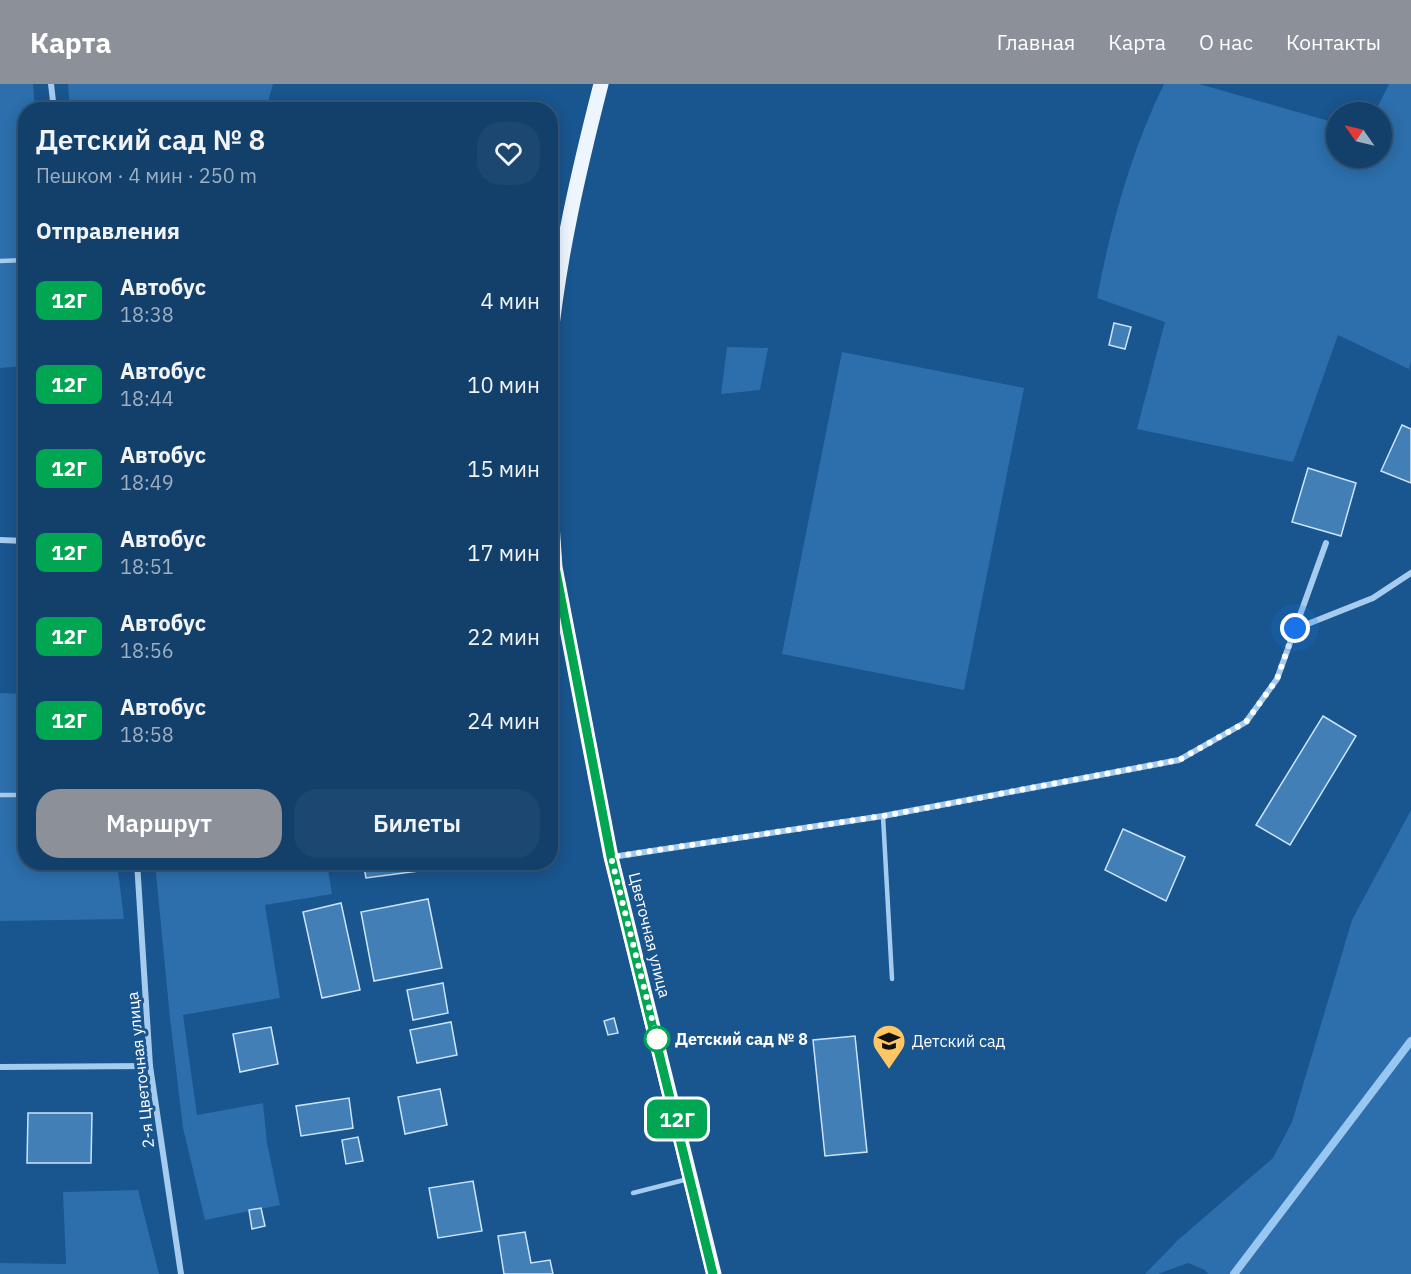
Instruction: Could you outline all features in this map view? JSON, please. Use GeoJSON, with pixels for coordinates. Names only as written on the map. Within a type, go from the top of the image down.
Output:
{"type":"FeatureCollection","features":[{"type":"Feature","properties":{"kind":"main road"},"geometry":{"type":"LineString","coordinates":[[558,273],[577,180],[601,84]]}},
{"type":"Feature","properties":{"kind":"main road","name":"Цветочная улица"},"geometry":{"type":"LineString","coordinates":[[558,583],[611,857],[714,1274]]}},
{"type":"Feature","properties":{"kind":"street"},"geometry":{"type":"LineString","coordinates":[[51,84],[53,102]]}},
{"type":"Feature","properties":{"kind":"street"},"geometry":{"type":"LineString","coordinates":[[0,540],[18,541]]}},
{"type":"Feature","properties":{"kind":"street"},"geometry":{"type":"LineString","coordinates":[[611,857],[883,816],[1179,760],[1246,722],[1277,679],[1326,543]]}},
{"type":"Feature","properties":{"kind":"street"},"geometry":{"type":"LineString","coordinates":[[1295,628],[1373,598],[1411,573]]}},
{"type":"Feature","properties":{"kind":"street","name":"2-я Цветочная улица"},"geometry":{"type":"LineString","coordinates":[[138,870],[150,1066],[181,1274]]}},
{"type":"Feature","properties":{"kind":"street"},"geometry":{"type":"LineString","coordinates":[[0,1067],[150,1066]]}},
{"type":"Feature","properties":{"kind":"lane"},"geometry":{"type":"LineString","coordinates":[[0,261],[18,260]]}},
{"type":"Feature","properties":{"kind":"lane"},"geometry":{"type":"LineString","coordinates":[[0,795],[18,795]]}},
{"type":"Feature","properties":{"kind":"lane"},"geometry":{"type":"LineString","coordinates":[[883,816],[892,979]]}},
{"type":"Feature","properties":{"kind":"lane"},"geometry":{"type":"LineString","coordinates":[[633,1193],[691,1178]]}},
{"type":"Feature","properties":{"kind":"shaded area"},"geometry":{"type":"Polygon","coordinates":[[[0,84],[33,84],[34,102],[18,102],[18,367],[0,368],[0,84]]]}},
{"type":"Feature","properties":{"kind":"shaded area"},"geometry":{"type":"Polygon","coordinates":[[[68,84],[273,84],[268,102],[69,102],[68,84]]]}},
{"type":"Feature","properties":{"kind":"shaded area"},"geometry":{"type":"Polygon","coordinates":[[[1164,84],[1199,84],[1326,120],[1326,168],[1392,168],[1392,102],[1380,102],[1389,84],[1411,84],[1411,362],[1409,369],[1338,335],[1293,462],[1137,429],[1165,322],[1097,298],[1123,189],[1152,109],[1164,84]]]}},
{"type":"Feature","properties":{"kind":"shaded area"},"geometry":{"type":"Polygon","coordinates":[[[727,347],[768,348],[760,390],[721,394],[727,347]]]}},
{"type":"Feature","properties":{"kind":"shaded area"},"geometry":{"type":"Polygon","coordinates":[[[842,352],[1024,388],[964,690],[782,654],[842,352]]]}},
{"type":"Feature","properties":{"kind":"shaded area"},"geometry":{"type":"Polygon","coordinates":[[[0,693],[18,694],[18,870],[118,870],[124,919],[0,921],[0,693]]]}},
{"type":"Feature","properties":{"kind":"shaded area"},"geometry":{"type":"Polygon","coordinates":[[[1411,810],[1411,1274],[1208,1274],[1205,1270],[1188,1263],[1158,1274],[1145,1274],[1178,1240],[1273,1158],[1292,1122],[1352,920],[1411,810]]]}},
{"type":"Feature","properties":{"kind":"shaded area"},"geometry":{"type":"Polygon","coordinates":[[[156,870],[328,870],[332,894],[265,905],[280,998],[183,1015],[197,1115],[263,1103],[267,1143],[280,1205],[205,1220],[183,1128],[156,870]]]}},
{"type":"Feature","properties":{"kind":"shaded area"},"geometry":{"type":"Polygon","coordinates":[[[138,1190],[159,1274],[0,1274],[0,1263],[66,1264],[63,1192],[138,1190]]]}},
{"type":"Feature","properties":{"kind":"building"},"geometry":{"type":"Polygon","coordinates":[[[1114,323],[1131,327],[1125,349],[1109,345],[1114,323]]]}},
{"type":"Feature","properties":{"kind":"building"},"geometry":{"type":"Polygon","coordinates":[[[1402,425],[1411,429],[1411,483],[1381,471],[1402,425]]]}},
{"type":"Feature","properties":{"kind":"building"},"geometry":{"type":"Polygon","coordinates":[[[1308,468],[1356,483],[1341,536],[1292,522],[1308,468]]]}},
{"type":"Feature","properties":{"kind":"building"},"geometry":{"type":"Polygon","coordinates":[[[1323,716],[1356,736],[1290,845],[1256,825],[1323,716]]]}},
{"type":"Feature","properties":{"kind":"building"},"geometry":{"type":"Polygon","coordinates":[[[1123,829],[1185,857],[1166,901],[1105,870],[1123,829]]]}},
{"type":"Feature","properties":{"kind":"building"},"geometry":{"type":"Polygon","coordinates":[[[364,870],[426,870],[366,878],[364,870]]]}},
{"type":"Feature","properties":{"kind":"building"},"geometry":{"type":"Polygon","coordinates":[[[428,899],[442,968],[374,981],[361,912],[428,899]]]}},
{"type":"Feature","properties":{"kind":"building"},"geometry":{"type":"Polygon","coordinates":[[[341,903],[360,990],[322,998],[303,912],[341,903]]]}},
{"type":"Feature","properties":{"kind":"building"},"geometry":{"type":"Polygon","coordinates":[[[443,983],[448,1013],[413,1020],[407,990],[443,983]]]}},
{"type":"Feature","properties":{"kind":"building"},"geometry":{"type":"Polygon","coordinates":[[[614,1018],[618,1033],[608,1035],[604,1021],[614,1018]]]}},
{"type":"Feature","properties":{"kind":"building"},"geometry":{"type":"Polygon","coordinates":[[[451,1022],[457,1055],[417,1063],[410,1030],[451,1022]]]}},
{"type":"Feature","properties":{"kind":"building"},"geometry":{"type":"Polygon","coordinates":[[[271,1027],[278,1064],[240,1072],[233,1034],[271,1027]]]}},
{"type":"Feature","properties":{"kind":"building"},"geometry":{"type":"Polygon","coordinates":[[[855,1036],[867,1152],[825,1156],[813,1040],[855,1036]]]}},
{"type":"Feature","properties":{"kind":"building"},"geometry":{"type":"Polygon","coordinates":[[[440,1089],[447,1125],[405,1134],[398,1097],[440,1089]]]}},
{"type":"Feature","properties":{"kind":"building"},"geometry":{"type":"Polygon","coordinates":[[[349,1098],[353,1128],[301,1136],[296,1106],[349,1098]]]}},
{"type":"Feature","properties":{"kind":"building"},"geometry":{"type":"Polygon","coordinates":[[[28,1113],[92,1113],[91,1163],[27,1163],[28,1113]]]}},
{"type":"Feature","properties":{"kind":"building"},"geometry":{"type":"Polygon","coordinates":[[[358,1137],[363,1161],[346,1164],[342,1140],[358,1137]]]}},
{"type":"Feature","properties":{"kind":"building"},"geometry":{"type":"Polygon","coordinates":[[[473,1181],[482,1231],[438,1238],[429,1188],[473,1181]]]}},
{"type":"Feature","properties":{"kind":"building"},"geometry":{"type":"Polygon","coordinates":[[[261,1208],[265,1226],[252,1229],[249,1210],[261,1208]]]}},
{"type":"Feature","properties":{"kind":"building"},"geometry":{"type":"Polygon","coordinates":[[[525,1232],[531,1263],[550,1260],[553,1274],[504,1274],[498,1236],[525,1232]]]}},
{"type":"Feature","properties":{"kind":"waterway"},"geometry":{"type":"LineString","coordinates":[[1234,1274],[1411,1041]]}},
{"type":"Feature","properties":{"kind":"bus line","name":"12Г"},"geometry":{"type":"LineString","coordinates":[[558,583],[611,857],[713,1274]]}},
{"type":"Feature","properties":{"kind":"place","name":"Детский сад № 8"},"geometry":{"type":"Point","coordinates":[657,1039]}},
{"type":"Feature","properties":{"kind":"place","name":"Детский сад"},"geometry":{"type":"Point","coordinates":[889,1070]}},
{"type":"Feature","properties":{"kind":"route"},"geometry":{"type":"LineString","coordinates":[[657,1039],[611,857],[883,816],[1179,760],[1246,722],[1277,679],[1295,628]]}}]}
